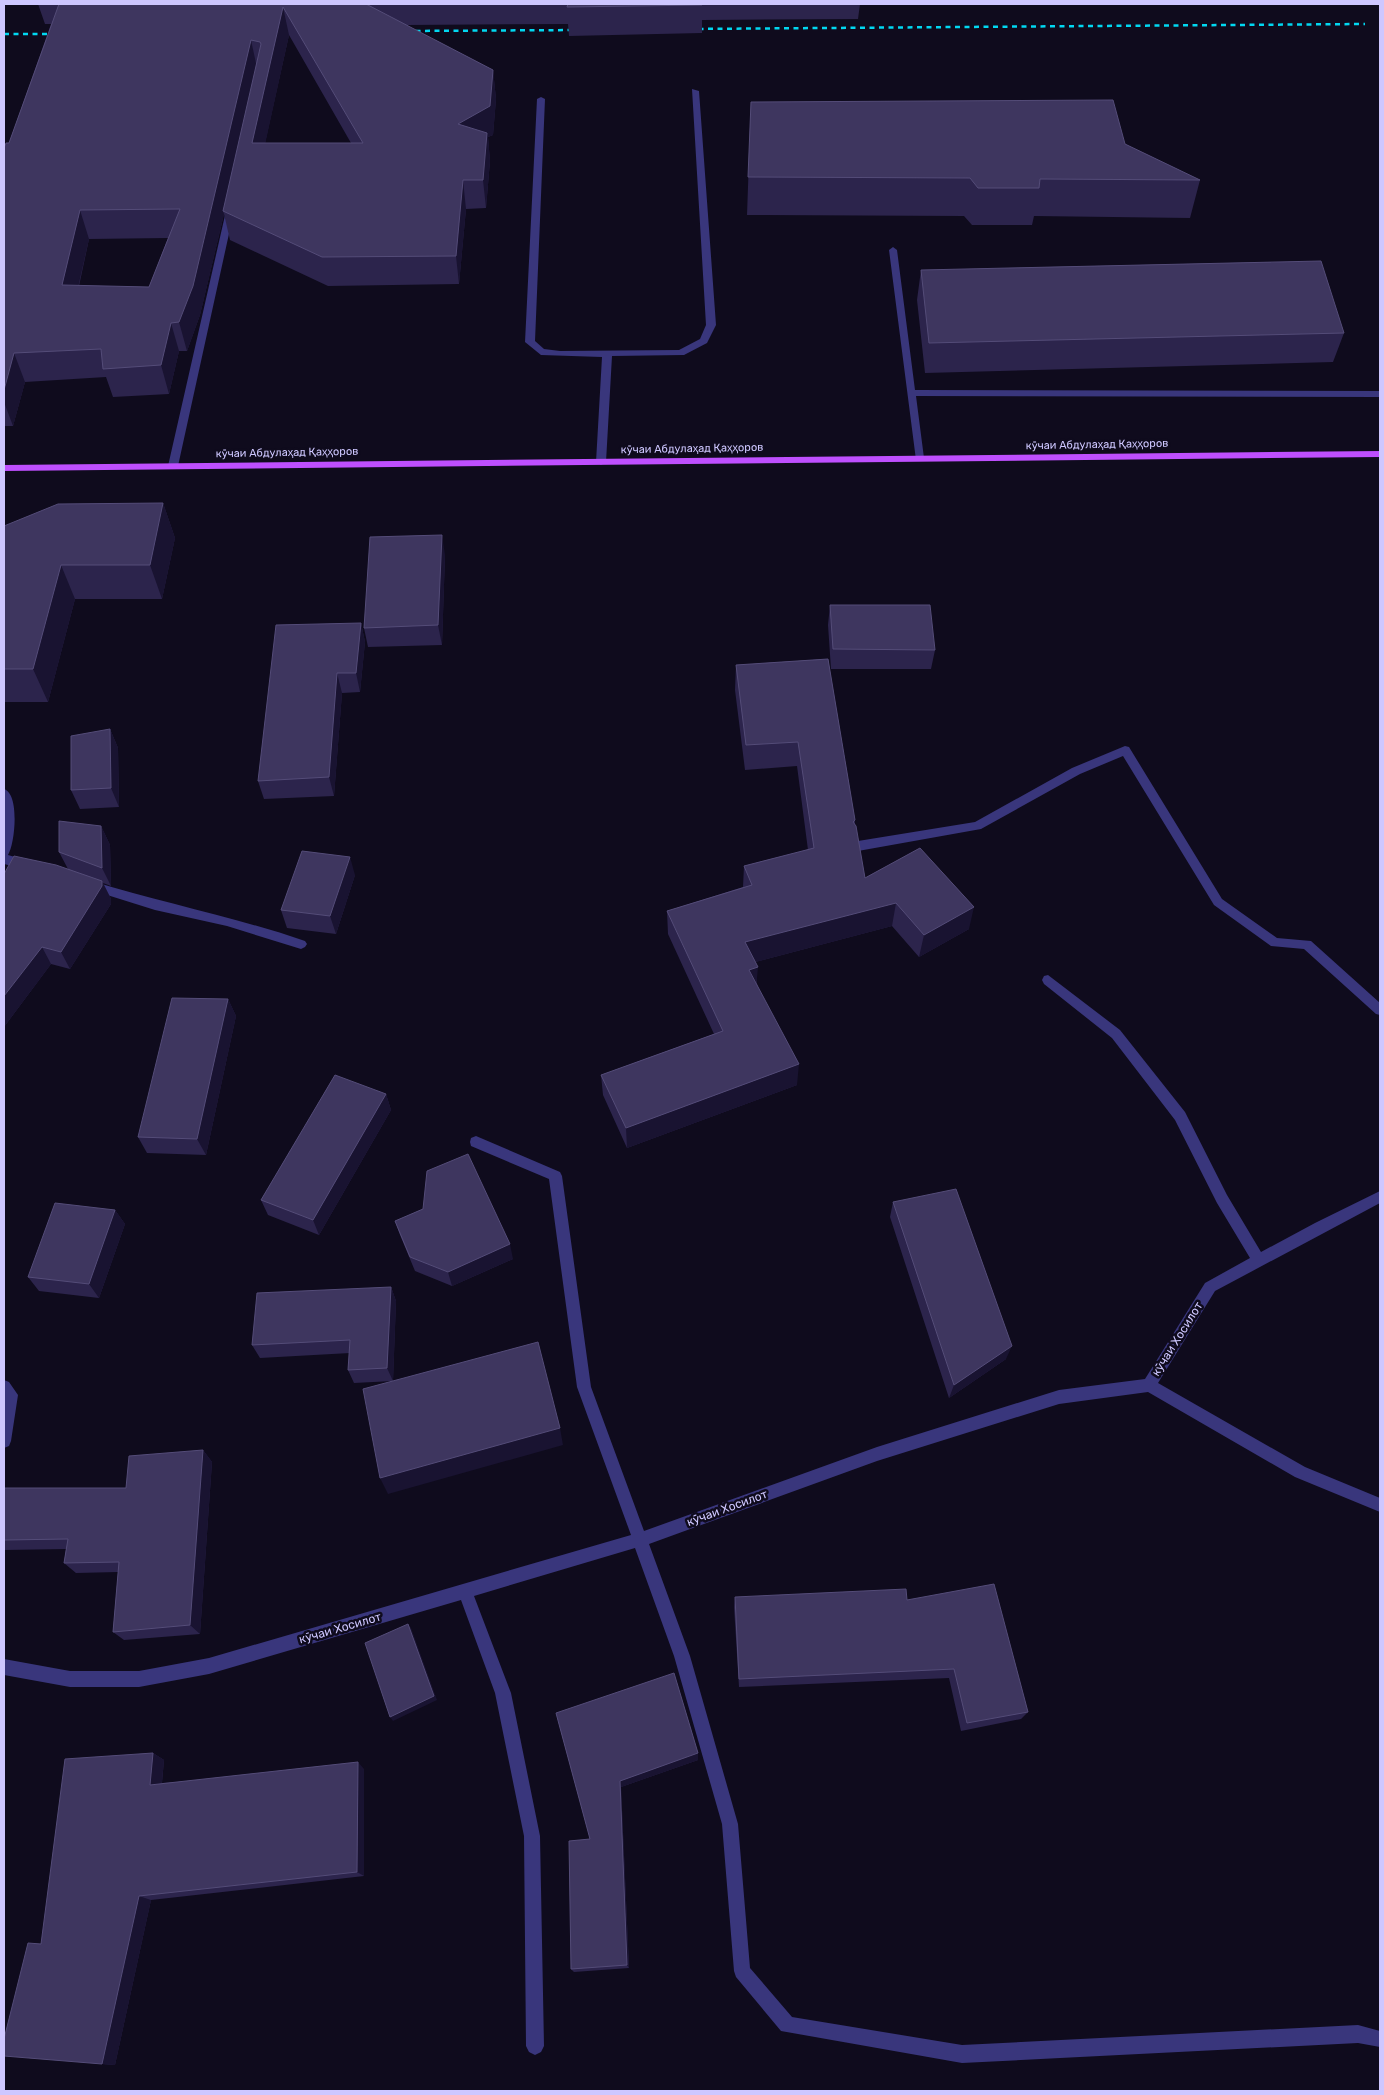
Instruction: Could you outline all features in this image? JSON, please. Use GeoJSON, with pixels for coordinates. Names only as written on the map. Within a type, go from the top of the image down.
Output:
{"type":"FeatureCollection","features":[{"type":"Feature","properties":{"kind":"main road","name":"кӯчаи Абдулаҳад Қаҳҳоров"},"geometry":{"type":"LineString","coordinates":[[4,468],[1380,454]]}},
{"type":"Feature","properties":{"kind":"street"},"geometry":{"type":"LineString","coordinates":[[541,99],[530,342],[541,352],[560,354],[681,352],[704,341],[712,325],[695,91]]}},
{"type":"Feature","properties":{"kind":"street"},"geometry":{"type":"LineString","coordinates":[[174,466],[233,197]]}},
{"type":"Feature","properties":{"kind":"street"},"geometry":{"type":"LineString","coordinates":[[893,250],[919,458]]}},
{"type":"Feature","properties":{"kind":"street"},"geometry":{"type":"LineString","coordinates":[[601,462],[607,354]]}},
{"type":"Feature","properties":{"kind":"street"},"geometry":{"type":"LineString","coordinates":[[911,392],[1380,394]]}},
{"type":"Feature","properties":{"kind":"street"},"geometry":{"type":"LineString","coordinates":[[858,846],[976,826],[1052,786],[1076,771],[1125,750],[1218,902],[1275,943],[1307,944],[1380,1010]]}},
{"type":"Feature","properties":{"kind":"street"},"geometry":{"type":"LineString","coordinates":[[4,793],[10,813],[4,852]]}},
{"type":"Feature","properties":{"kind":"street"},"geometry":{"type":"LineString","coordinates":[[4,859],[39,868]]}},
{"type":"Feature","properties":{"kind":"street"},"geometry":{"type":"LineString","coordinates":[[82,883],[155,905],[227,921],[301,944]]}},
{"type":"Feature","properties":{"kind":"street"},"geometry":{"type":"LineString","coordinates":[[1048,980],[1116,1034],[1180,1116],[1222,1199],[1259,1260]]}},
{"type":"Feature","properties":{"kind":"street"},"geometry":{"type":"LineString","coordinates":[[476,1142],[555,1176],[584,1387],[682,1656],[730,1824],[742,1971],[787,2025],[962,2054],[1358,2034],[1380,2039]]}},
{"type":"Feature","properties":{"kind":"street","name":"кӯчаи Хосилот"},"geometry":{"type":"LineString","coordinates":[[4,1667],[70,1679],[140,1679],[208,1666],[639,1540],[877,1454],[1059,1397],[1149,1385],[1210,1287],[1320,1227],[1380,1197]]}},
{"type":"Feature","properties":{"kind":"street"},"geometry":{"type":"LineString","coordinates":[[1149,1385],[1300,1472],[1380,1505]]}},
{"type":"Feature","properties":{"kind":"street"},"geometry":{"type":"LineString","coordinates":[[4,1387],[11,1395],[4,1441]]}},
{"type":"Feature","properties":{"kind":"street"},"geometry":{"type":"LineString","coordinates":[[465,1591],[503,1692],[532,1836],[535,2046]]}},
{"type":"Feature","properties":{"kind":"building"},"geometry":{"type":"Polygon","coordinates":[[[59,4],[366,4],[493,70],[490,106],[458,124],[487,133],[483,180],[463,180],[456,256],[322,257],[223,211],[261,44],[251,40],[193,286],[179,322],[171,323],[161,365],[103,369],[101,349],[14,353],[4,390],[4,148],[6,143],[9,143],[59,4]],[[283,7],[252,143],[363,143],[283,7]],[[180,209],[80,210],[62,285],[149,287],[180,209]]]}},
{"type":"Feature","properties":{"kind":"building"},"geometry":{"type":"Polygon","coordinates":[[[568,4],[702,4],[702,5],[567,7],[568,4]]]}},
{"type":"Feature","properties":{"kind":"building"},"geometry":{"type":"Polygon","coordinates":[[[1113,100],[1125,144],[1200,180],[1040,179],[1039,188],[978,188],[970,178],[748,177],[751,102],[1113,100]]]}},
{"type":"Feature","properties":{"kind":"building"},"geometry":{"type":"Polygon","coordinates":[[[1321,261],[1344,333],[929,343],[921,270],[1321,261]]]}},
{"type":"Feature","properties":{"kind":"building"},"geometry":{"type":"Polygon","coordinates":[[[163,503],[150,565],[61,565],[33,669],[4,669],[4,526],[58,504],[163,503]]]}},
{"type":"Feature","properties":{"kind":"building"},"geometry":{"type":"Polygon","coordinates":[[[442,535],[438,625],[364,628],[370,537],[442,535]]]}},
{"type":"Feature","properties":{"kind":"building"},"geometry":{"type":"Polygon","coordinates":[[[830,605],[930,605],[935,650],[833,649],[830,605]]]}},
{"type":"Feature","properties":{"kind":"building"},"geometry":{"type":"Polygon","coordinates":[[[361,623],[356,673],[337,673],[329,777],[258,781],[276,625],[361,623]]]}},
{"type":"Feature","properties":{"kind":"building"},"geometry":{"type":"Polygon","coordinates":[[[828,659],[855,820],[853,822],[856,826],[865,878],[920,848],[974,907],[924,935],[896,903],[745,942],[758,967],[749,970],[799,1064],[626,1128],[601,1075],[723,1031],[667,911],[752,885],[744,866],[814,848],[798,742],[746,745],[736,665],[828,659]]]}},
{"type":"Feature","properties":{"kind":"building"},"geometry":{"type":"Polygon","coordinates":[[[110,729],[111,788],[71,790],[71,736],[110,729]]]}},
{"type":"Feature","properties":{"kind":"building"},"geometry":{"type":"Polygon","coordinates":[[[59,821],[101,826],[102,868],[59,852],[59,821]]]}},
{"type":"Feature","properties":{"kind":"building"},"geometry":{"type":"Polygon","coordinates":[[[302,851],[350,857],[330,916],[281,910],[302,851]]]}},
{"type":"Feature","properties":{"kind":"building"},"geometry":{"type":"Polygon","coordinates":[[[14,856],[56,865],[102,881],[102,886],[61,952],[42,947],[4,996],[4,874],[14,856]]]}},
{"type":"Feature","properties":{"kind":"building"},"geometry":{"type":"Polygon","coordinates":[[[172,998],[228,999],[197,1139],[138,1137],[172,998]]]}},
{"type":"Feature","properties":{"kind":"building"},"geometry":{"type":"Polygon","coordinates":[[[335,1075],[386,1094],[313,1220],[261,1200],[335,1075]]]}},
{"type":"Feature","properties":{"kind":"building"},"geometry":{"type":"Polygon","coordinates":[[[468,1154],[510,1244],[448,1272],[410,1257],[395,1221],[423,1209],[427,1171],[468,1154]]]}},
{"type":"Feature","properties":{"kind":"building"},"geometry":{"type":"Polygon","coordinates":[[[956,1189],[1012,1346],[954,1385],[893,1202],[956,1189]]]}},
{"type":"Feature","properties":{"kind":"building"},"geometry":{"type":"Polygon","coordinates":[[[55,1203],[115,1210],[89,1284],[28,1277],[55,1203]]]}},
{"type":"Feature","properties":{"kind":"building"},"geometry":{"type":"Polygon","coordinates":[[[391,1287],[387,1368],[348,1370],[350,1340],[252,1345],[257,1293],[391,1287]]]}},
{"type":"Feature","properties":{"kind":"building"},"geometry":{"type":"Polygon","coordinates":[[[538,1342],[560,1428],[380,1478],[363,1389],[538,1342]]]}},
{"type":"Feature","properties":{"kind":"building"},"geometry":{"type":"Polygon","coordinates":[[[203,1450],[190,1625],[113,1632],[119,1562],[64,1563],[68,1539],[4,1540],[4,1488],[126,1488],[129,1456],[203,1450]]]}},
{"type":"Feature","properties":{"kind":"building"},"geometry":{"type":"Polygon","coordinates":[[[994,1584],[1028,1712],[967,1723],[954,1669],[739,1679],[735,1597],[906,1589],[907,1600],[994,1584]]]}},
{"type":"Feature","properties":{"kind":"building"},"geometry":{"type":"Polygon","coordinates":[[[408,1624],[434,1696],[390,1717],[365,1643],[408,1624]]]}},
{"type":"Feature","properties":{"kind":"building"},"geometry":{"type":"Polygon","coordinates":[[[674,1673],[698,1753],[620,1781],[627,1965],[571,1969],[569,1841],[590,1839],[556,1713],[674,1673]]]}},
{"type":"Feature","properties":{"kind":"building"},"geometry":{"type":"Polygon","coordinates":[[[153,1753],[150,1785],[358,1762],[357,1872],[139,1896],[102,2064],[4,2056],[4,2039],[28,1943],[41,1944],[65,1759],[153,1753]]]}},
{"type":"Feature","properties":{"kind":"railway"},"geometry":{"type":"LineString","coordinates":[[689,29],[1365,24]]}},
{"type":"Feature","properties":{"kind":"railway"},"geometry":{"type":"LineString","coordinates":[[406,31],[581,30]]}},
{"type":"Feature","properties":{"kind":"railway"},"geometry":{"type":"LineString","coordinates":[[4,34],[61,34]]}}]}
